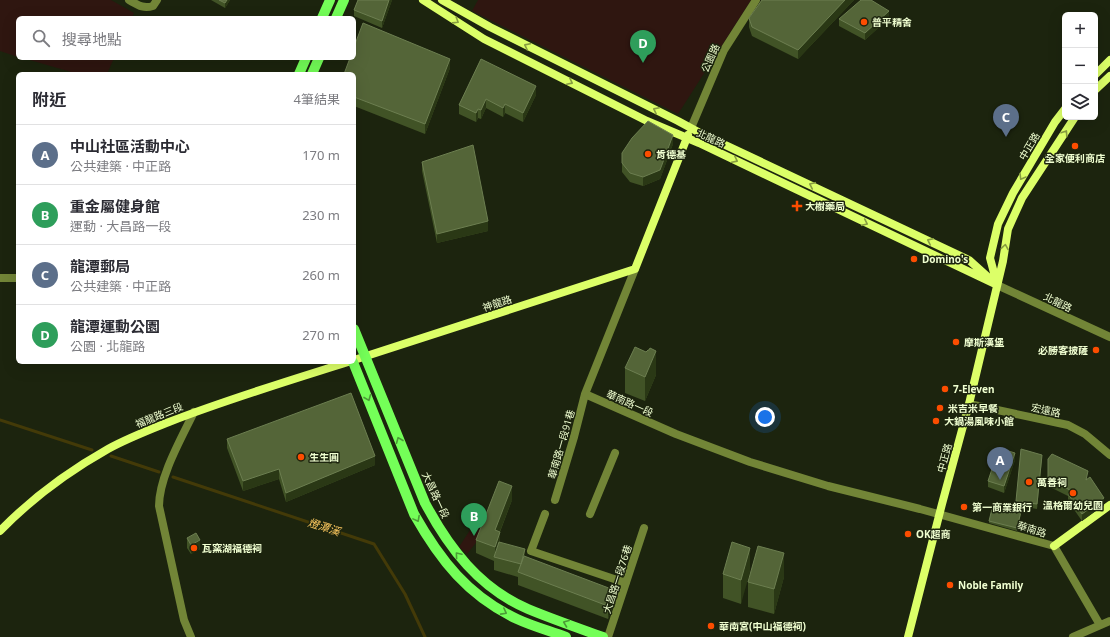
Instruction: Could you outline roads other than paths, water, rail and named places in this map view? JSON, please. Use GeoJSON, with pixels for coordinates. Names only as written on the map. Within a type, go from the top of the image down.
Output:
{"type":"FeatureCollection","features":[{"type":"Feature","properties":{"kind":"main road"},"geometry":{"type":"LineString","coordinates":[[323,16],[330,0]]}},
{"type":"Feature","properties":{"kind":"main road"},"geometry":{"type":"LineString","coordinates":[[337,16],[344,0]]}},
{"type":"Feature","properties":{"kind":"main road","name":"北龍路"},"geometry":{"type":"LineString","coordinates":[[423,0],[484,39],[647,121],[687,138],[997,285]]}},
{"type":"Feature","properties":{"kind":"main road","name":"北龍路"},"geometry":{"type":"LineString","coordinates":[[443,0],[490,27],[691,128],[969,260],[997,285]]}},
{"type":"Feature","properties":{"kind":"main road"},"geometry":{"type":"LineString","coordinates":[[301,72],[305,60]]}},
{"type":"Feature","properties":{"kind":"main road"},"geometry":{"type":"LineString","coordinates":[[313,72],[318,60]]}},
{"type":"Feature","properties":{"kind":"main road"},"geometry":{"type":"LineString","coordinates":[[1098,72],[1110,60]]}},
{"type":"Feature","properties":{"kind":"main road"},"geometry":{"type":"LineString","coordinates":[[1098,87],[1110,76]]}},
{"type":"Feature","properties":{"kind":"main road","name":"中正路"},"geometry":{"type":"LineString","coordinates":[[997,285],[990,258],[998,224],[1013,193],[1055,122],[1062,113]]}},
{"type":"Feature","properties":{"kind":"main road","name":"中正路"},"geometry":{"type":"LineString","coordinates":[[908,637],[969,404],[1003,261],[1008,229],[1022,198],[1073,120]]}},
{"type":"Feature","properties":{"kind":"main road"},"geometry":{"type":"LineString","coordinates":[[636,269],[691,128]]}},
{"type":"Feature","properties":{"kind":"main road","name":"神龍路"},"geometry":{"type":"LineString","coordinates":[[365,357],[636,269]]}},
{"type":"Feature","properties":{"kind":"main road","name":"大昌路一段"},"geometry":{"type":"LineString","coordinates":[[356,334],[425,503],[437,526],[468,567],[488,585],[505,597],[527,608],[603,637]]}},
{"type":"Feature","properties":{"kind":"main road"},"geometry":{"type":"LineString","coordinates":[[356,360],[365,357]]}},
{"type":"Feature","properties":{"kind":"main road","name":"福龍路三段"},"geometry":{"type":"LineString","coordinates":[[0,531],[33,500],[56,482],[109,448],[194,412],[342,364]]}},
{"type":"Feature","properties":{"kind":"main road"},"geometry":{"type":"LineString","coordinates":[[355,364],[414,514],[427,538],[441,558],[460,580],[496,608],[518,620],[566,637]]}},
{"type":"Feature","properties":{"kind":"main road"},"geometry":{"type":"LineString","coordinates":[[1054,546],[1110,505]]}},
{"type":"Feature","properties":{"kind":"street"},"geometry":{"type":"LineString","coordinates":[[129,0],[142,8],[153,6],[157,0]]}},
{"type":"Feature","properties":{"kind":"street","name":"公園路"},"geometry":{"type":"LineString","coordinates":[[691,128],[724,50],[756,0]]}},
{"type":"Feature","properties":{"kind":"street"},"geometry":{"type":"LineString","coordinates":[[585,394],[636,269]]}},
{"type":"Feature","properties":{"kind":"street"},"geometry":{"type":"LineString","coordinates":[[0,278],[16,278]]}},
{"type":"Feature","properties":{"kind":"street","name":"北龍路"},"geometry":{"type":"LineString","coordinates":[[997,285],[1110,337]]}},
{"type":"Feature","properties":{"kind":"street","name":"華南路一段91巷"},"geometry":{"type":"LineString","coordinates":[[555,500],[585,394]]}},
{"type":"Feature","properties":{"kind":"street","name":"華南路一段"},"geometry":{"type":"LineString","coordinates":[[585,394],[676,434],[750,462],[828,486],[940,515]]}},
{"type":"Feature","properties":{"kind":"street","name":"宏遠路"},"geometry":{"type":"LineString","coordinates":[[969,404],[1068,425],[1085,434],[1110,455]]}},
{"type":"Feature","properties":{"kind":"street"},"geometry":{"type":"LineString","coordinates":[[191,637],[183,612],[158,506],[159,497],[170,464],[194,412]]}},
{"type":"Feature","properties":{"kind":"street"},"geometry":{"type":"LineString","coordinates":[[590,514],[615,453]]}},
{"type":"Feature","properties":{"kind":"street"},"geometry":{"type":"LineString","coordinates":[[545,514],[531,551],[626,583]]}},
{"type":"Feature","properties":{"kind":"street","name":"華南路"},"geometry":{"type":"LineString","coordinates":[[940,515],[1015,534],[1054,546],[1100,625]]}},
{"type":"Feature","properties":{"kind":"street","name":"大昌路一段76巷"},"geometry":{"type":"LineString","coordinates":[[608,637],[644,528]]}},
{"type":"Feature","properties":{"kind":"street"},"geometry":{"type":"LineString","coordinates":[[1074,637],[1110,620]]}},
{"type":"Feature","properties":{"kind":"waterway","name":"燈潭溪"},"geometry":{"type":"LineString","coordinates":[[0,420],[92,450]]}},
{"type":"Feature","properties":{"kind":"waterway","name":"燈潭溪"},"geometry":{"type":"LineString","coordinates":[[111,456],[159,472]]}},
{"type":"Feature","properties":{"kind":"waterway","name":"燈潭溪"},"geometry":{"type":"LineString","coordinates":[[173,477],[374,544],[405,594],[425,637]]}},
{"type":"Feature","properties":{"kind":"place","name":"普平精舍"},"geometry":{"type":"Point","coordinates":[864,22]}},
{"type":"Feature","properties":{"kind":"place","name":"龍潭運動公園"},"geometry":{"type":"Point","coordinates":[643,63]}},
{"type":"Feature","properties":{"kind":"place","name":"龍潭郵局"},"geometry":{"type":"Point","coordinates":[1006,137]}},
{"type":"Feature","properties":{"kind":"place","name":"全家便利商店"},"geometry":{"type":"Point","coordinates":[1075,146]}},
{"type":"Feature","properties":{"kind":"place","name":"肯德基"},"geometry":{"type":"Point","coordinates":[648,154]}},
{"type":"Feature","properties":{"kind":"place","name":"大樹藥局"},"geometry":{"type":"Point","coordinates":[797,206]}},
{"type":"Feature","properties":{"kind":"place","name":"Domino's"},"geometry":{"type":"Point","coordinates":[914,259]}},
{"type":"Feature","properties":{"kind":"place","name":"摩斯漢堡"},"geometry":{"type":"Point","coordinates":[956,342]}},
{"type":"Feature","properties":{"kind":"place","name":"必勝客披薩"},"geometry":{"type":"Point","coordinates":[1096,350]}},
{"type":"Feature","properties":{"kind":"place","name":"7-Eleven"},"geometry":{"type":"Point","coordinates":[945,389]}},
{"type":"Feature","properties":{"kind":"place","name":"米吉米早餐"},"geometry":{"type":"Point","coordinates":[940,408]}},
{"type":"Feature","properties":{"kind":"place","name":"大鍋湯風味小館"},"geometry":{"type":"Point","coordinates":[936,421]}},
{"type":"Feature","properties":{"kind":"place","name":"生生圓"},"geometry":{"type":"Point","coordinates":[301,457]}},
{"type":"Feature","properties":{"kind":"place","name":"中山社區活動中心"},"geometry":{"type":"Point","coordinates":[1000,480]}},
{"type":"Feature","properties":{"kind":"place","name":"萬善祠"},"geometry":{"type":"Point","coordinates":[1029,482]}},
{"type":"Feature","properties":{"kind":"place","name":"溫格爾幼兒園"},"geometry":{"type":"Point","coordinates":[1073,493]}},
{"type":"Feature","properties":{"kind":"place","name":"第一商業銀行"},"geometry":{"type":"Point","coordinates":[964,507]}},
{"type":"Feature","properties":{"kind":"place","name":"OK超商"},"geometry":{"type":"Point","coordinates":[908,534]}},
{"type":"Feature","properties":{"kind":"place","name":"重金屬健身館"},"geometry":{"type":"Point","coordinates":[474,536]}},
{"type":"Feature","properties":{"kind":"place","name":"瓦窯湖福德祠"},"geometry":{"type":"Point","coordinates":[194,548]}},
{"type":"Feature","properties":{"kind":"place","name":"Noble Family"},"geometry":{"type":"Point","coordinates":[950,585]}},
{"type":"Feature","properties":{"kind":"place","name":"華南宮(中山福德祠)"},"geometry":{"type":"Point","coordinates":[711,626]}}]}
